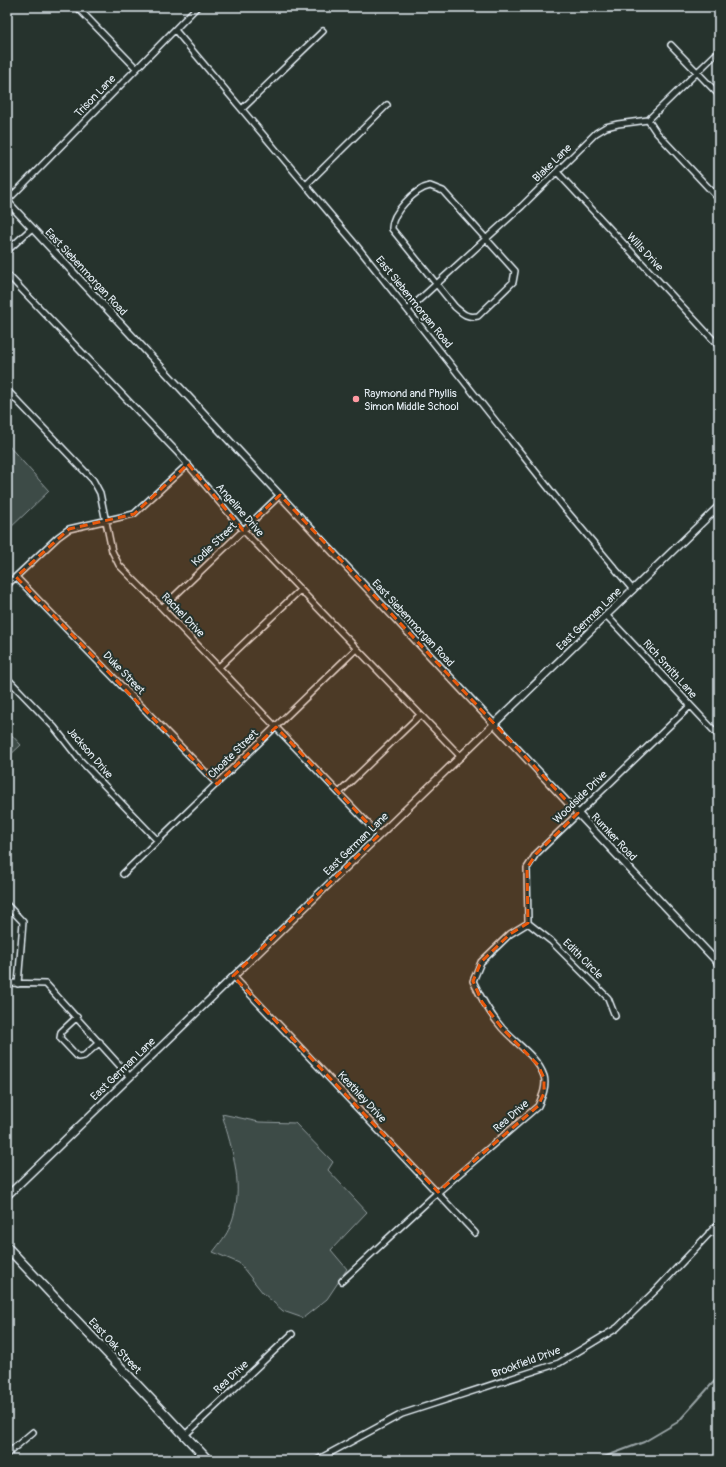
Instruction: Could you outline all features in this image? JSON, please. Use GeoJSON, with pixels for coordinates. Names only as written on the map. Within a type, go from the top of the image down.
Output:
{"type":"FeatureCollection","features":[{"type":"Feature","properties":{"kind":"highway","name":"East Oak Street"},"geometry":{"type":"LineString","coordinates":[[7,1246],[208,1460]]}},
{"type":"Feature","properties":{"kind":"street"},"geometry":{"type":"LineString","coordinates":[[77,7],[136,68]]}},
{"type":"Feature","properties":{"kind":"street","name":"Trison Lane"},"geometry":{"type":"LineString","coordinates":[[7,201],[197,7]]}},
{"type":"Feature","properties":{"kind":"street","name":"East Siebenmorgan Road"},"geometry":{"type":"LineString","coordinates":[[175,30],[306,185],[408,310],[566,510],[633,590]]}},
{"type":"Feature","properties":{"kind":"street"},"geometry":{"type":"LineString","coordinates":[[242,109],[323,32]]}},
{"type":"Feature","properties":{"kind":"street"},"geometry":{"type":"LineString","coordinates":[[671,45],[719,95]]}},
{"type":"Feature","properties":{"kind":"street"},"geometry":{"type":"LineString","coordinates":[[719,51],[648,120],[656,132],[719,199]]}},
{"type":"Feature","properties":{"kind":"street"},"geometry":{"type":"LineString","coordinates":[[306,185],[387,105]]}},
{"type":"Feature","properties":{"kind":"street","name":"Blake Lane"},"geometry":{"type":"LineString","coordinates":[[408,310],[487,238],[596,133],[606,127],[618,124],[648,120]]}},
{"type":"Feature","properties":{"kind":"street","name":"Wills Drive"},"geometry":{"type":"LineString","coordinates":[[557,172],[719,346]]}},
{"type":"Feature","properties":{"kind":"street"},"geometry":{"type":"LineString","coordinates":[[430,186],[438,187],[487,238],[512,266],[515,271],[515,277],[513,282],[478,316],[464,316],[436,285],[392,229],[392,222],[394,216],[418,192],[430,186]]}},
{"type":"Feature","properties":{"kind":"street","name":"East Siebenmorgan Road"},"geometry":{"type":"LineString","coordinates":[[7,201],[494,725]]}},
{"type":"Feature","properties":{"kind":"street"},"geometry":{"type":"LineString","coordinates":[[7,251],[32,228]]}},
{"type":"Feature","properties":{"kind":"street","name":"Angeline Drive"},"geometry":{"type":"LineString","coordinates":[[7,274],[188,464],[243,530],[461,757]]}},
{"type":"Feature","properties":{"kind":"street","name":"Rachel Drive"},"geometry":{"type":"LineString","coordinates":[[7,390],[93,480],[100,492],[112,551],[119,565],[379,835]]}},
{"type":"Feature","properties":{"kind":"street"},"geometry":{"type":"LineString","coordinates":[[7,586],[58,537],[69,529],[134,514],[188,464]]}},
{"type":"Feature","properties":{"kind":"street","name":"Kodie Street"},"geometry":{"type":"LineString","coordinates":[[162,608],[280,495]]}},
{"type":"Feature","properties":{"kind":"street","name":"East German Lane"},"geometry":{"type":"LineString","coordinates":[[7,1196],[719,506]]}},
{"type":"Feature","properties":{"kind":"street"},"geometry":{"type":"LineString","coordinates":[[714,511],[719,516]]}},
{"type":"Feature","properties":{"kind":"street","name":"Duke Street"},"geometry":{"type":"LineString","coordinates":[[16,577],[217,784]]}},
{"type":"Feature","properties":{"kind":"street"},"geometry":{"type":"LineString","coordinates":[[219,668],[300,590]]}},
{"type":"Feature","properties":{"kind":"street","name":"Rich Smith Lane"},"geometry":{"type":"LineString","coordinates":[[606,615],[719,736]]}},
{"type":"Feature","properties":{"kind":"street","name":"Choate Street"},"geometry":{"type":"LineString","coordinates":[[123,874],[356,649]]}},
{"type":"Feature","properties":{"kind":"street","name":"Jackson Drive"},"geometry":{"type":"LineString","coordinates":[[7,678],[54,727],[79,759],[158,841]]}},
{"type":"Feature","properties":{"kind":"street","name":"Woodside Drive"},"geometry":{"type":"LineString","coordinates":[[528,923],[527,868],[536,854],[690,706]]}},
{"type":"Feature","properties":{"kind":"street"},"geometry":{"type":"LineString","coordinates":[[339,793],[420,715]]}},
{"type":"Feature","properties":{"kind":"street","name":"Rumker Road"},"geometry":{"type":"LineString","coordinates":[[494,725],[719,964]]}},
{"type":"Feature","properties":{"kind":"street"},"geometry":{"type":"LineString","coordinates":[[7,905],[23,922],[18,984]]}},
{"type":"Feature","properties":{"kind":"street","name":"Edith Circle"},"geometry":{"type":"LineString","coordinates":[[528,923],[551,941],[608,998],[615,1016]]}},
{"type":"Feature","properties":{"kind":"street","name":"Rea Drive"},"geometry":{"type":"LineString","coordinates":[[342,1281],[438,1192],[538,1106],[544,1093],[544,1078],[538,1065],[498,1023],[482,1002],[473,981],[481,962],[510,934],[528,923]]}},
{"type":"Feature","properties":{"kind":"street","name":"Keathley Drive"},"geometry":{"type":"LineString","coordinates":[[233,976],[475,1233]]}},
{"type":"Feature","properties":{"kind":"street"},"geometry":{"type":"LineString","coordinates":[[7,983],[46,984],[130,1077]]}},
{"type":"Feature","properties":{"kind":"street"},"geometry":{"type":"LineString","coordinates":[[77,1017],[61,1032],[60,1038],[78,1057],[84,1056],[100,1042]]}},
{"type":"Feature","properties":{"kind":"street","name":"Brookfield Drive"},"geometry":{"type":"LineString","coordinates":[[317,1460],[402,1414],[559,1363],[617,1328],[657,1289],[719,1223]]}},
{"type":"Feature","properties":{"kind":"street"},"geometry":{"type":"LineString","coordinates":[[709,1233],[719,1233]]}},
{"type":"Feature","properties":{"kind":"street","name":"Rea Drive"},"geometry":{"type":"LineString","coordinates":[[184,1436],[292,1334]]}},
{"type":"Feature","properties":{"kind":"street"},"geometry":{"type":"LineString","coordinates":[[8,1451],[33,1432]]}},
{"type":"Feature","properties":{"kind":"street"},"geometry":{"type":"LineString","coordinates":[[192,1460],[201,1452]]}},
{"type":"Feature","properties":{"kind":"highlighted area"},"geometry":{"type":"Polygon","coordinates":[[[188,464],[243,530],[280,495],[578,813],[536,854],[527,868],[528,923],[510,934],[481,962],[473,981],[482,1002],[502,1028],[538,1065],[544,1078],[544,1093],[538,1106],[438,1192],[233,976],[379,835],[276,727],[217,784],[16,577],[69,529],[134,514],[188,464]]]}},
{"type":"Feature","properties":{"kind":"shaded area"},"geometry":{"type":"Polygon","coordinates":[[[7,444],[49,491],[7,531],[7,444]]]}},
{"type":"Feature","properties":{"kind":"shaded area"},"geometry":{"type":"Polygon","coordinates":[[[7,730],[21,745],[7,758],[7,730]]]}},
{"type":"Feature","properties":{"kind":"shaded area"},"geometry":{"type":"Polygon","coordinates":[[[222,1114],[259,1122],[295,1123],[333,1162],[328,1170],[367,1212],[331,1250],[347,1269],[327,1299],[303,1318],[283,1311],[263,1293],[239,1263],[213,1252],[229,1229],[235,1212],[237,1198],[236,1170],[230,1141],[222,1114]]]}},
{"type":"Feature","properties":{"kind":"waterway"},"geometry":{"type":"LineString","coordinates":[[596,1460],[644,1442],[678,1422],[719,1376]]}},
{"type":"Feature","properties":{"kind":"place","name":"Raymond and Phyllis Simon Middle School"},"geometry":{"type":"Point","coordinates":[356,399]}}]}
